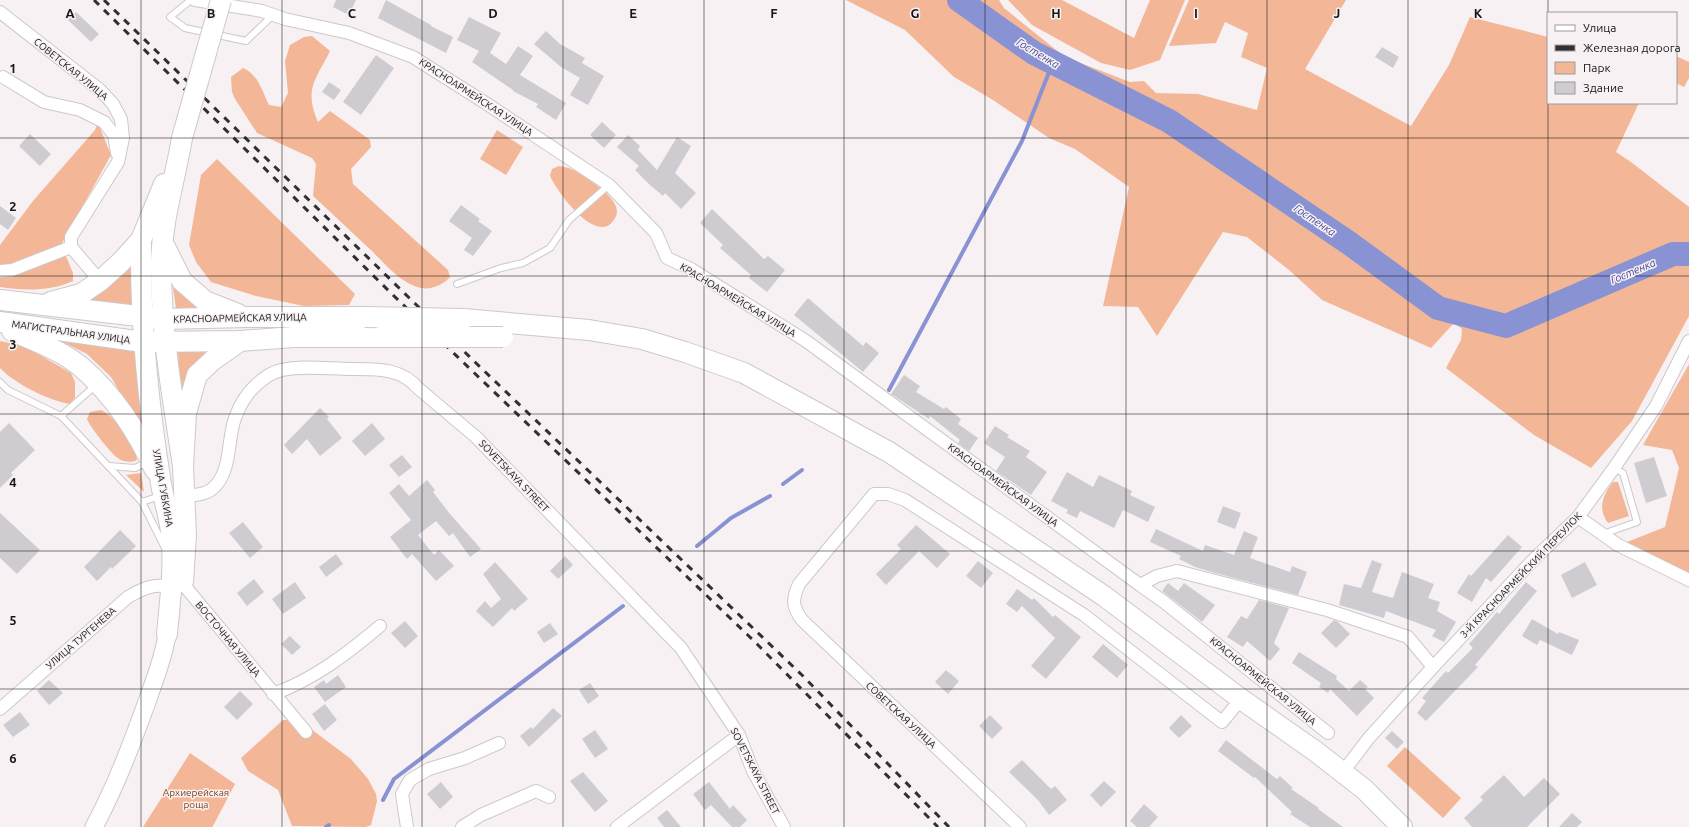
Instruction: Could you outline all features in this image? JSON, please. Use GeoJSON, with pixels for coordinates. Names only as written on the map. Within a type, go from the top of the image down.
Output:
{"type":"FeatureCollection","features":[{"type":"Feature","properties":{"kind":"main road"},"geometry":{"type":"LineString","coordinates":[[183,466],[165,341],[161,266],[167,211],[182,138],[221,0]]}},
{"type":"Feature","properties":{"kind":"main road"},"geometry":{"type":"LineString","coordinates":[[39,305],[81,294],[100,281],[121,262],[140,240],[182,138]]}},
{"type":"Feature","properties":{"kind":"main road","name":"УЛИЦА ГУБКИНА"},"geometry":{"type":"LineString","coordinates":[[140,240],[141,318],[153,453],[171,532],[172,561],[177,586]]}},
{"type":"Feature","properties":{"kind":"main road"},"geometry":{"type":"LineString","coordinates":[[163,242],[182,281],[192,291],[205,301],[245,317]]}},
{"type":"Feature","properties":{"kind":"main road"},"geometry":{"type":"LineString","coordinates":[[0,300],[141,318]]}},
{"type":"Feature","properties":{"kind":"main road","name":"КРАСНОАРМЕЙСКАЯ УЛИЦА"},"geometry":{"type":"LineString","coordinates":[[141,318],[365,317],[463,319],[589,330],[642,339],[744,372],[889,452],[1104,596],[1241,699],[1343,772],[1405,826]]}},
{"type":"Feature","properties":{"kind":"main road","name":"МАГИСТРАЛЬНАЯ УЛИЦА"},"geometry":{"type":"LineString","coordinates":[[0,322],[143,342]]}},
{"type":"Feature","properties":{"kind":"main road"},"geometry":{"type":"LineString","coordinates":[[0,325],[54,349],[80,366],[121,411],[153,453]]}},
{"type":"Feature","properties":{"kind":"main road","name":"КРАСНОАРМЕЙСКАЯ УЛИЦА"},"geometry":{"type":"LineString","coordinates":[[143,342],[240,341],[294,337],[579,338],[639,349],[705,366],[803,405]]}},
{"type":"Feature","properties":{"kind":"main road"},"geometry":{"type":"LineString","coordinates":[[183,466],[186,413],[197,375],[213,360],[240,341]]}},
{"type":"Feature","properties":{"kind":"main road","name":"УЛИЦА ГУБКИНА"},"geometry":{"type":"LineString","coordinates":[[94,827],[106,805],[134,738],[161,662],[186,536],[183,466]]}},
{"type":"Feature","properties":{"kind":"street","name":"КРАСНОАРМЕЙСКАЯ УЛИЦА"},"geometry":{"type":"LineString","coordinates":[[195,0],[262,11],[272,16],[349,33],[414,57],[484,102],[609,185],[656,233],[667,258],[691,269],[806,341],[1140,586],[1164,602],[1328,733]]}},
{"type":"Feature","properties":{"kind":"street","name":"СОВЕТСКАЯ УЛИЦА"},"geometry":{"type":"LineString","coordinates":[[0,12],[100,90],[113,104],[121,119],[123,138],[118,162],[71,237],[71,247]]}},
{"type":"Feature","properties":{"kind":"street"},"geometry":{"type":"LineString","coordinates":[[3,77],[44,102],[80,110],[104,122],[114,135],[118,162]]}},
{"type":"Feature","properties":{"kind":"street"},"geometry":{"type":"LineString","coordinates":[[0,271],[12,270],[71,247],[100,281]]}},
{"type":"Feature","properties":{"kind":"street","name":"3-Й КРАСНОАРМЕЙСКИЙ ПЕРЕУЛОК"},"geometry":{"type":"LineString","coordinates":[[1343,772],[1368,739],[1433,667],[1535,558],[1578,517],[1614,468],[1656,406],[1689,341]]}},
{"type":"Feature","properties":{"kind":"street","name":"SOVETSKAYA STREET"},"geometry":{"type":"LineString","coordinates":[[185,496],[202,494],[211,490],[221,480],[233,423],[241,405],[251,389],[261,379],[282,370],[310,368],[387,370],[402,374],[412,380],[420,389],[476,437],[681,648],[739,735],[753,771],[784,827]]}},
{"type":"Feature","properties":{"kind":"street","name":"СОВЕТСКАЯ УЛИЦА"},"geometry":{"type":"LineString","coordinates":[[1020,827],[802,620],[795,610],[794,596],[799,584],[874,494],[888,494],[905,500],[1084,615],[1222,722],[1241,699]]}},
{"type":"Feature","properties":{"kind":"street"},"geometry":{"type":"LineString","coordinates":[[1578,517],[1618,544],[1689,580]]}},
{"type":"Feature","properties":{"kind":"street"},"geometry":{"type":"LineString","coordinates":[[1140,586],[1157,576],[1177,571],[1327,610],[1408,637],[1433,667]]}},
{"type":"Feature","properties":{"kind":"street","name":"УЛИЦА ТУРГЕНЕВА"},"geometry":{"type":"LineString","coordinates":[[0,709],[128,597],[147,587],[160,585],[177,586]]}},
{"type":"Feature","properties":{"kind":"street","name":"ВОСТОЧНАЯ УЛИЦА"},"geometry":{"type":"LineString","coordinates":[[177,586],[306,732]]}},
{"type":"Feature","properties":{"kind":"street"},"geometry":{"type":"LineString","coordinates":[[274,694],[295,686],[320,671],[380,626]]}},
{"type":"Feature","properties":{"kind":"street"},"geometry":{"type":"LineString","coordinates":[[617,827],[739,735]]}},
{"type":"Feature","properties":{"kind":"street"},"geometry":{"type":"LineString","coordinates":[[407,827],[402,794],[410,780],[429,770],[465,758],[500,743]]}},
{"type":"Feature","properties":{"kind":"street"},"geometry":{"type":"LineString","coordinates":[[462,827],[481,815],[536,791],[549,797]]}},
{"type":"Feature","properties":{"kind":"lane"},"geometry":{"type":"LineString","coordinates":[[191,0],[170,17],[185,28],[246,41],[272,16]]}},
{"type":"Feature","properties":{"kind":"lane"},"geometry":{"type":"LineString","coordinates":[[457,284],[501,268],[523,263],[550,248],[569,220],[609,185]]}},
{"type":"Feature","properties":{"kind":"lane"},"geometry":{"type":"LineString","coordinates":[[0,382],[8,390],[61,416],[142,502],[172,561]]}},
{"type":"Feature","properties":{"kind":"lane"},"geometry":{"type":"LineString","coordinates":[[61,416],[97,384]]}},
{"type":"Feature","properties":{"kind":"lane"},"geometry":{"type":"LineString","coordinates":[[109,466],[135,468],[153,453]]}},
{"type":"Feature","properties":{"kind":"lane"},"geometry":{"type":"LineString","coordinates":[[1603,534],[1637,522],[1623,473],[1614,468]]}},
{"type":"Feature","properties":{"kind":"lane"},"geometry":{"type":"LineString","coordinates":[[142,502],[162,490]]}},
{"type":"Feature","properties":{"kind":"green space"},"geometry":{"type":"Polygon","coordinates":[[[846,0],[999,0],[1004,8],[1065,57],[1130,82],[1144,81],[1156,93],[1198,94],[1257,110],[1267,68],[1241,57],[1248,33],[1225,22],[1216,43],[1169,46],[1189,0],[1346,0],[1305,69],[1411,126],[1449,65],[1470,17],[1547,37],[1547,104],[1639,104],[1616,152],[1689,207],[1689,316],[1632,421],[1591,468],[1534,435],[1446,368],[1461,340],[1462,329],[1454,323],[1431,348],[1322,300],[1289,270],[1247,237],[1223,232],[1157,336],[1138,307],[1103,306],[1129,187],[1075,149],[1049,138],[993,100],[954,77],[905,30],[846,0]]]}},
{"type":"Feature","properties":{"kind":"green space"},"geometry":{"type":"Polygon","coordinates":[[[1008,0],[1062,0],[1134,38],[1150,0],[1185,0],[1160,60],[1130,70],[1101,63],[1032,25],[1008,0]]]}},
{"type":"Feature","properties":{"kind":"green space"},"geometry":{"type":"Polygon","coordinates":[[[312,36],[330,51],[313,85],[312,101],[318,122],[330,111],[370,140],[371,147],[351,169],[353,184],[448,270],[450,277],[443,283],[431,288],[417,287],[404,281],[393,272],[313,196],[316,164],[312,158],[257,133],[235,99],[232,92],[231,77],[243,68],[252,74],[256,79],[269,105],[281,107],[288,93],[285,61],[290,45],[304,37],[312,36]]]}},
{"type":"Feature","properties":{"kind":"green space"},"geometry":{"type":"Polygon","coordinates":[[[1677,56],[1689,62],[1689,78],[1684,87],[1677,84],[1677,56]]]}},
{"type":"Feature","properties":{"kind":"green space"},"geometry":{"type":"Polygon","coordinates":[[[98,123],[111,155],[61,245],[6,266],[0,266],[0,245],[33,201],[95,130],[98,123]]]}},
{"type":"Feature","properties":{"kind":"green space"},"geometry":{"type":"Polygon","coordinates":[[[497,130],[523,147],[506,175],[480,159],[497,130]]]}},
{"type":"Feature","properties":{"kind":"green space"},"geometry":{"type":"Polygon","coordinates":[[[217,159],[355,294],[349,305],[304,306],[256,296],[211,282],[196,262],[189,245],[201,175],[217,159]]]}},
{"type":"Feature","properties":{"kind":"green space"},"geometry":{"type":"Polygon","coordinates":[[[559,166],[578,172],[608,195],[617,210],[616,216],[611,223],[604,227],[596,226],[588,222],[572,208],[550,176],[552,169],[559,166]]]}},
{"type":"Feature","properties":{"kind":"green space"},"geometry":{"type":"Polygon","coordinates":[[[65,254],[73,273],[73,281],[56,287],[37,289],[0,287],[0,274],[65,254]]]}},
{"type":"Feature","properties":{"kind":"green space"},"geometry":{"type":"Polygon","coordinates":[[[132,255],[135,305],[68,301],[132,255]]]}},
{"type":"Feature","properties":{"kind":"green space"},"geometry":{"type":"Polygon","coordinates":[[[171,274],[221,311],[176,309],[171,274]]]}},
{"type":"Feature","properties":{"kind":"green space"},"geometry":{"type":"Polygon","coordinates":[[[62,339],[137,347],[148,441],[111,377],[87,354],[63,342],[62,339]]]}},
{"type":"Feature","properties":{"kind":"green space"},"geometry":{"type":"Polygon","coordinates":[[[0,341],[24,346],[71,373],[75,382],[75,398],[70,404],[52,399],[32,390],[6,374],[0,368],[0,341]]]}},
{"type":"Feature","properties":{"kind":"green space"},"geometry":{"type":"Polygon","coordinates":[[[225,344],[181,407],[178,350],[225,344]]]}},
{"type":"Feature","properties":{"kind":"green space"},"geometry":{"type":"Polygon","coordinates":[[[1689,364],[1689,575],[1622,544],[1665,527],[1679,468],[1672,450],[1643,445],[1689,364]]]}},
{"type":"Feature","properties":{"kind":"green space"},"geometry":{"type":"Polygon","coordinates":[[[101,410],[114,419],[125,431],[133,445],[137,460],[128,462],[119,459],[96,434],[87,419],[90,412],[101,410]]]}},
{"type":"Feature","properties":{"kind":"green space"},"geometry":{"type":"Polygon","coordinates":[[[141,473],[144,492],[126,475],[141,473]]]}},
{"type":"Feature","properties":{"kind":"green space"},"geometry":{"type":"Polygon","coordinates":[[[1613,482],[1618,482],[1629,516],[1608,523],[1602,507],[1606,492],[1613,482]]]}},
{"type":"Feature","properties":{"kind":"green space"},"geometry":{"type":"Polygon","coordinates":[[[283,720],[299,720],[351,759],[368,779],[376,794],[377,801],[371,825],[366,827],[292,826],[278,790],[248,771],[241,758],[283,720]]]}},
{"type":"Feature","properties":{"kind":"green space"},"geometry":{"type":"Polygon","coordinates":[[[1405,747],[1461,798],[1443,818],[1387,766],[1405,747]]]}},
{"type":"Feature","properties":{"kind":"green space","name":"Архиерейская роща"},"geometry":{"type":"Polygon","coordinates":[[[190,753],[235,784],[214,824],[212,827],[143,827],[190,753]]]}},
{"type":"Feature","properties":{"kind":"building"},"geometry":{"type":"Polygon","coordinates":[[[336,0],[356,0],[349,15],[333,7],[336,0]]]}},
{"type":"Feature","properties":{"kind":"building"},"geometry":{"type":"Polygon","coordinates":[[[386,0],[453,37],[446,53],[378,18],[386,0]]]}},
{"type":"Feature","properties":{"kind":"building"},"geometry":{"type":"Polygon","coordinates":[[[76,12],[99,34],[91,42],[68,20],[76,12]]]}},
{"type":"Feature","properties":{"kind":"building"},"geometry":{"type":"Polygon","coordinates":[[[469,17],[501,33],[490,53],[506,64],[518,46],[533,56],[520,75],[566,103],[556,120],[536,107],[538,104],[513,91],[472,62],[479,51],[457,40],[469,17]]]}},
{"type":"Feature","properties":{"kind":"building"},"geometry":{"type":"Polygon","coordinates":[[[546,31],[560,44],[585,58],[582,63],[604,76],[588,105],[570,95],[580,78],[561,67],[534,44],[546,31]]]}},
{"type":"Feature","properties":{"kind":"building"},"geometry":{"type":"Polygon","coordinates":[[[1382,47],[1399,57],[1393,68],[1375,57],[1382,47]]]}},
{"type":"Feature","properties":{"kind":"building"},"geometry":{"type":"Polygon","coordinates":[[[376,55],[394,68],[361,115],[343,102],[376,55]]]}},
{"type":"Feature","properties":{"kind":"building"},"geometry":{"type":"Polygon","coordinates":[[[329,82],[341,90],[334,100],[322,92],[329,82]]]}},
{"type":"Feature","properties":{"kind":"building"},"geometry":{"type":"Polygon","coordinates":[[[602,122],[616,135],[604,148],[590,135],[602,122]]]}},
{"type":"Feature","properties":{"kind":"building"},"geometry":{"type":"Polygon","coordinates":[[[30,134],[51,154],[40,166],[19,146],[30,134]]]}},
{"type":"Feature","properties":{"kind":"building"},"geometry":{"type":"Polygon","coordinates":[[[628,135],[640,146],[638,150],[657,170],[677,137],[691,146],[675,173],[696,193],[681,209],[665,193],[663,196],[650,185],[635,170],[639,166],[617,147],[628,135]]]}},
{"type":"Feature","properties":{"kind":"building"},"geometry":{"type":"Polygon","coordinates":[[[461,205],[480,219],[478,221],[492,231],[473,256],[464,250],[472,238],[449,221],[461,205]]]}},
{"type":"Feature","properties":{"kind":"building"},"geometry":{"type":"Polygon","coordinates":[[[0,206],[16,218],[8,230],[0,224],[0,206]]]}},
{"type":"Feature","properties":{"kind":"building"},"geometry":{"type":"Polygon","coordinates":[[[712,209],[764,259],[768,256],[785,270],[767,292],[749,278],[751,275],[720,248],[723,245],[700,223],[712,209]]]}},
{"type":"Feature","properties":{"kind":"building"},"geometry":{"type":"Polygon","coordinates":[[[808,298],[863,346],[866,342],[879,353],[863,372],[794,315],[808,298]]]}},
{"type":"Feature","properties":{"kind":"building"},"geometry":{"type":"Polygon","coordinates":[[[904,375],[920,386],[916,392],[944,409],[946,407],[961,419],[958,424],[978,438],[969,451],[958,443],[960,440],[930,416],[929,419],[891,394],[904,375]]]}},
{"type":"Feature","properties":{"kind":"building"},"geometry":{"type":"Polygon","coordinates":[[[320,408],[329,417],[327,419],[342,438],[320,456],[307,439],[292,454],[284,445],[320,408]]]}},
{"type":"Feature","properties":{"kind":"building"},"geometry":{"type":"Polygon","coordinates":[[[9,423],[35,450],[11,473],[13,475],[0,488],[0,432],[9,423]]]}},
{"type":"Feature","properties":{"kind":"building"},"geometry":{"type":"Polygon","coordinates":[[[372,423],[385,439],[365,456],[352,441],[372,423]]]}},
{"type":"Feature","properties":{"kind":"building"},"geometry":{"type":"Polygon","coordinates":[[[995,426],[1009,435],[1007,437],[1030,451],[1026,457],[1047,472],[1031,495],[996,471],[1005,457],[984,443],[995,426]]]}},
{"type":"Feature","properties":{"kind":"building"},"geometry":{"type":"Polygon","coordinates":[[[402,455],[412,467],[399,477],[389,465],[402,455]]]}},
{"type":"Feature","properties":{"kind":"building"},"geometry":{"type":"Polygon","coordinates":[[[1654,457],[1667,496],[1646,503],[1634,463],[1654,457]]]}},
{"type":"Feature","properties":{"kind":"building"},"geometry":{"type":"Polygon","coordinates":[[[1067,472],[1093,487],[1099,475],[1132,491],[1130,495],[1155,507],[1148,522],[1123,510],[1114,528],[1080,511],[1077,518],[1066,513],[1068,510],[1051,501],[1067,472]]]}},
{"type":"Feature","properties":{"kind":"building"},"geometry":{"type":"Polygon","coordinates":[[[427,480],[435,490],[433,492],[450,514],[481,549],[470,557],[453,533],[449,536],[436,521],[418,535],[434,555],[439,550],[454,566],[436,581],[412,554],[407,559],[390,537],[411,520],[389,493],[399,484],[409,496],[427,480]]]}},
{"type":"Feature","properties":{"kind":"building"},"geometry":{"type":"Polygon","coordinates":[[[1223,506],[1241,513],[1235,529],[1217,522],[1223,506]]]}},
{"type":"Feature","properties":{"kind":"building"},"geometry":{"type":"Polygon","coordinates":[[[0,513],[40,550],[17,574],[0,558],[0,513]]]}},
{"type":"Feature","properties":{"kind":"building"},"geometry":{"type":"Polygon","coordinates":[[[243,522],[263,547],[250,558],[229,533],[243,522]]]}},
{"type":"Feature","properties":{"kind":"building"},"geometry":{"type":"Polygon","coordinates":[[[916,525],[950,554],[937,568],[919,551],[886,585],[876,574],[901,549],[897,545],[916,525]]]}},
{"type":"Feature","properties":{"kind":"building"},"geometry":{"type":"Polygon","coordinates":[[[1156,529],[1203,551],[1205,545],[1234,555],[1244,531],[1258,537],[1250,558],[1290,572],[1292,566],[1307,572],[1298,595],[1215,573],[1195,567],[1179,559],[1181,556],[1150,542],[1156,529]]]}},
{"type":"Feature","properties":{"kind":"building"},"geometry":{"type":"Polygon","coordinates":[[[120,530],[136,546],[97,581],[84,567],[120,530]]]}},
{"type":"Feature","properties":{"kind":"building"},"geometry":{"type":"Polygon","coordinates":[[[1508,535],[1522,547],[1491,582],[1486,578],[1472,602],[1457,593],[1469,574],[1471,576],[1508,535]]]}},
{"type":"Feature","properties":{"kind":"building"},"geometry":{"type":"Polygon","coordinates":[[[336,554],[343,564],[326,577],[319,567],[336,554]]]}},
{"type":"Feature","properties":{"kind":"building"},"geometry":{"type":"Polygon","coordinates":[[[565,556],[573,565],[558,579],[550,571],[565,556]]]}},
{"type":"Feature","properties":{"kind":"building"},"geometry":{"type":"Polygon","coordinates":[[[1372,560],[1382,564],[1372,592],[1393,598],[1402,572],[1434,584],[1428,598],[1440,602],[1437,611],[1456,622],[1444,642],[1432,636],[1436,630],[1386,611],[1384,618],[1339,605],[1344,584],[1361,588],[1372,560]]]}},
{"type":"Feature","properties":{"kind":"building"},"geometry":{"type":"Polygon","coordinates":[[[978,561],[993,573],[981,588],[966,576],[978,561]]]}},
{"type":"Feature","properties":{"kind":"building"},"geometry":{"type":"Polygon","coordinates":[[[495,562],[528,599],[514,611],[512,608],[493,627],[476,611],[485,601],[491,608],[501,599],[483,574],[495,562]]]}},
{"type":"Feature","properties":{"kind":"building"},"geometry":{"type":"Polygon","coordinates":[[[1585,562],[1597,585],[1572,598],[1561,575],[1585,562]]]}},
{"type":"Feature","properties":{"kind":"building"},"geometry":{"type":"Polygon","coordinates":[[[254,579],[264,592],[247,606],[237,593],[254,579]]]}},
{"type":"Feature","properties":{"kind":"building"},"geometry":{"type":"Polygon","coordinates":[[[295,582],[306,598],[283,614],[272,599],[295,582]]]}},
{"type":"Feature","properties":{"kind":"building"},"geometry":{"type":"Polygon","coordinates":[[[1526,582],[1537,591],[1475,665],[1478,667],[1426,721],[1417,713],[1426,701],[1422,698],[1446,671],[1448,673],[1473,648],[1469,644],[1497,612],[1499,614],[1526,582]]]}},
{"type":"Feature","properties":{"kind":"building"},"geometry":{"type":"Polygon","coordinates":[[[1168,583],[1178,591],[1184,583],[1215,605],[1202,622],[1162,591],[1168,583]]]}},
{"type":"Feature","properties":{"kind":"building"},"geometry":{"type":"Polygon","coordinates":[[[1017,589],[1032,600],[1034,598],[1053,617],[1055,615],[1081,637],[1046,679],[1031,666],[1055,638],[1022,606],[1017,612],[1006,604],[1017,589]]]}},
{"type":"Feature","properties":{"kind":"building"},"geometry":{"type":"Polygon","coordinates":[[[1259,600],[1289,608],[1274,643],[1280,649],[1270,661],[1247,641],[1243,647],[1227,637],[1241,616],[1247,619],[1259,600]]]}},
{"type":"Feature","properties":{"kind":"building"},"geometry":{"type":"Polygon","coordinates":[[[1532,619],[1558,634],[1559,632],[1579,640],[1572,655],[1540,640],[1537,645],[1522,636],[1532,619]]]}},
{"type":"Feature","properties":{"kind":"building"},"geometry":{"type":"Polygon","coordinates":[[[1334,620],[1350,634],[1336,648],[1321,633],[1334,620]]]}},
{"type":"Feature","properties":{"kind":"building"},"geometry":{"type":"Polygon","coordinates":[[[405,621],[418,636],[405,648],[391,633],[405,621]]]}},
{"type":"Feature","properties":{"kind":"building"},"geometry":{"type":"Polygon","coordinates":[[[550,623],[558,634],[544,643],[537,632],[550,623]]]}},
{"type":"Feature","properties":{"kind":"building"},"geometry":{"type":"Polygon","coordinates":[[[290,636],[301,647],[292,655],[281,644],[290,636]]]}},
{"type":"Feature","properties":{"kind":"building"},"geometry":{"type":"Polygon","coordinates":[[[1103,644],[1128,665],[1117,678],[1092,657],[1103,644]]]}},
{"type":"Feature","properties":{"kind":"building"},"geometry":{"type":"Polygon","coordinates":[[[1299,652],[1337,676],[1336,679],[1349,691],[1360,680],[1368,687],[1365,689],[1374,698],[1357,716],[1330,689],[1328,693],[1319,687],[1321,683],[1292,663],[1299,652]]]}},
{"type":"Feature","properties":{"kind":"building"},"geometry":{"type":"Polygon","coordinates":[[[946,670],[959,681],[948,694],[935,682],[946,670]]]}},
{"type":"Feature","properties":{"kind":"building"},"geometry":{"type":"Polygon","coordinates":[[[338,675],[346,687],[325,702],[314,687],[324,680],[326,684],[338,675]]]}},
{"type":"Feature","properties":{"kind":"building"},"geometry":{"type":"Polygon","coordinates":[[[49,680],[63,693],[49,705],[37,691],[49,680]]]}},
{"type":"Feature","properties":{"kind":"building"},"geometry":{"type":"Polygon","coordinates":[[[590,683],[599,696],[588,704],[579,690],[590,683]]]}},
{"type":"Feature","properties":{"kind":"building"},"geometry":{"type":"Polygon","coordinates":[[[240,691],[253,704],[237,720],[224,707],[240,691]]]}},
{"type":"Feature","properties":{"kind":"building"},"geometry":{"type":"Polygon","coordinates":[[[325,704],[337,720],[324,731],[312,714],[325,704]]]}},
{"type":"Feature","properties":{"kind":"building"},"geometry":{"type":"Polygon","coordinates":[[[553,708],[562,716],[529,747],[520,736],[531,727],[533,729],[553,708]]]}},
{"type":"Feature","properties":{"kind":"building"},"geometry":{"type":"Polygon","coordinates":[[[20,712],[30,725],[13,737],[3,725],[20,712]]]}},
{"type":"Feature","properties":{"kind":"building"},"geometry":{"type":"Polygon","coordinates":[[[990,715],[1003,728],[992,739],[979,726],[990,715]]]}},
{"type":"Feature","properties":{"kind":"building"},"geometry":{"type":"Polygon","coordinates":[[[1181,715],[1192,726],[1179,738],[1169,728],[1181,715]]]}},
{"type":"Feature","properties":{"kind":"building"},"geometry":{"type":"Polygon","coordinates":[[[595,730],[608,749],[595,758],[582,739],[595,730]]]}},
{"type":"Feature","properties":{"kind":"building"},"geometry":{"type":"Polygon","coordinates":[[[1392,731],[1404,742],[1397,749],[1385,738],[1392,731]]]}},
{"type":"Feature","properties":{"kind":"building"},"geometry":{"type":"Polygon","coordinates":[[[1226,740],[1277,779],[1280,776],[1293,788],[1291,789],[1343,827],[1310,827],[1290,814],[1292,812],[1255,777],[1254,778],[1218,751],[1226,740]]]}},
{"type":"Feature","properties":{"kind":"building"},"geometry":{"type":"Polygon","coordinates":[[[1022,760],[1051,789],[1055,786],[1067,800],[1049,815],[1038,800],[1009,772],[1022,760]]]}},
{"type":"Feature","properties":{"kind":"building"},"geometry":{"type":"Polygon","coordinates":[[[583,772],[608,801],[595,812],[570,781],[583,772]]]}},
{"type":"Feature","properties":{"kind":"building"},"geometry":{"type":"Polygon","coordinates":[[[1504,775],[1524,797],[1544,778],[1560,794],[1527,827],[1472,827],[1464,818],[1483,800],[1480,797],[1504,775]]]}},
{"type":"Feature","properties":{"kind":"building"},"geometry":{"type":"Polygon","coordinates":[[[1104,781],[1116,792],[1101,807],[1090,795],[1104,781]]]}},
{"type":"Feature","properties":{"kind":"building"},"geometry":{"type":"Polygon","coordinates":[[[441,782],[453,797],[440,809],[427,794],[441,782]]]}},
{"type":"Feature","properties":{"kind":"building"},"geometry":{"type":"Polygon","coordinates":[[[709,782],[730,809],[733,805],[747,820],[740,827],[732,827],[711,805],[705,810],[693,794],[709,782]]]}},
{"type":"Feature","properties":{"kind":"building"},"geometry":{"type":"Polygon","coordinates":[[[1144,804],[1158,817],[1149,827],[1137,827],[1130,821],[1144,804]]]}},
{"type":"Feature","properties":{"kind":"building"},"geometry":{"type":"Polygon","coordinates":[[[667,810],[681,827],[664,827],[657,818],[667,810]]]}},
{"type":"Feature","properties":{"kind":"building"},"geometry":{"type":"Polygon","coordinates":[[[1572,813],[1582,822],[1577,827],[1559,827],[1572,813]]]}},
{"type":"Feature","properties":{"kind":"waterway","name":"Гостенка"},"geometry":{"type":"LineString","coordinates":[[959,0],[1034,53],[1169,121],[1349,243],[1438,308],[1506,326],[1673,254],[1689,254]]}},
{"type":"Feature","properties":{"kind":"waterway"},"geometry":{"type":"LineString","coordinates":[[889,390],[1022,141],[1053,62]]}},
{"type":"Feature","properties":{"kind":"waterway"},"geometry":{"type":"LineString","coordinates":[[783,484],[802,470]]}},
{"type":"Feature","properties":{"kind":"waterway"},"geometry":{"type":"LineString","coordinates":[[697,546],[731,518],[770,496]]}},
{"type":"Feature","properties":{"kind":"waterway"},"geometry":{"type":"LineString","coordinates":[[383,800],[394,779],[623,606]]}},
{"type":"Feature","properties":{"kind":"railway"},"geometry":{"type":"LineString","coordinates":[[94,0],[393,295],[754,641],[938,827]]}},
{"type":"Feature","properties":{"kind":"railway"},"geometry":{"type":"LineString","coordinates":[[104,0],[478,365],[803,676],[949,827]]}}]}
